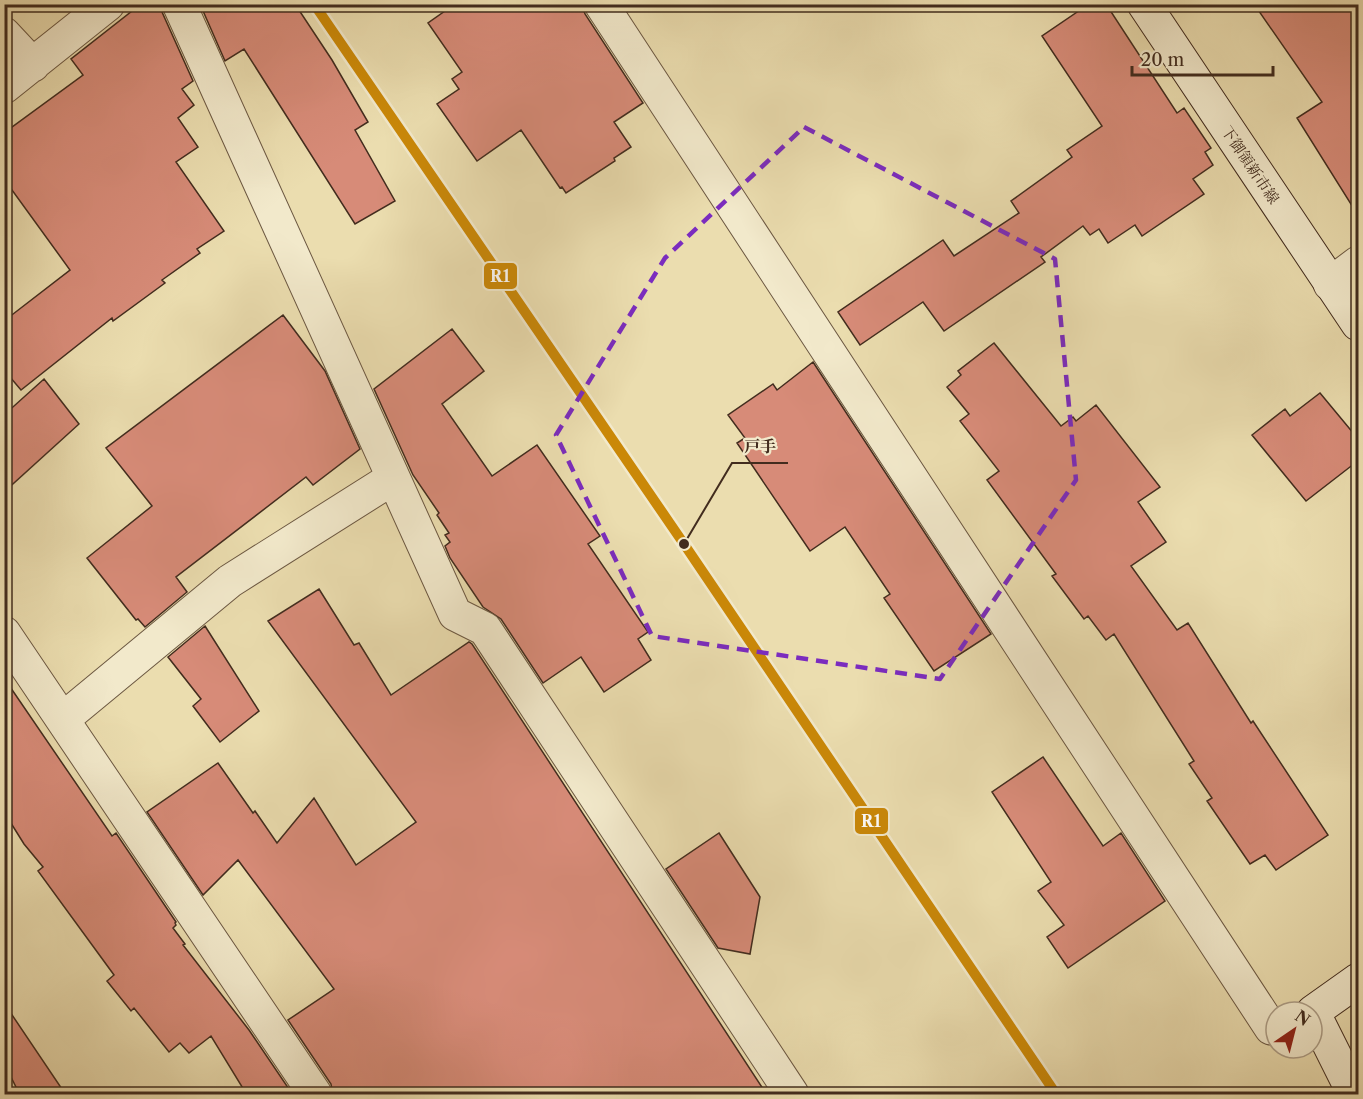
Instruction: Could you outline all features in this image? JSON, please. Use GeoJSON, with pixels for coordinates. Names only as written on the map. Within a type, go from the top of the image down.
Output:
{"type":"FeatureCollection","features":[{"type":"Feature","properties":{"kind":"street"},"geometry":{"type":"LineString","coordinates":[[4,87],[108,4]]}},
{"type":"Feature","properties":{"kind":"street"},"geometry":{"type":"LineString","coordinates":[[179,4],[455,614],[485,629],[792,1095]]}},
{"type":"Feature","properties":{"kind":"street"},"geometry":{"type":"LineString","coordinates":[[601,4],[1264,1017]]}},
{"type":"Feature","properties":{"kind":"street","name":"下御領新市線"},"geometry":{"type":"LineString","coordinates":[[1144,4],[1359,324]]}},
{"type":"Feature","properties":{"kind":"street"},"geometry":{"type":"LineString","coordinates":[[4,34],[33,65]]}},
{"type":"Feature","properties":{"kind":"street"},"geometry":{"type":"LineString","coordinates":[[1330,284],[1359,263]]}},
{"type":"Feature","properties":{"kind":"street"},"geometry":{"type":"LineString","coordinates":[[63,719],[230,581],[393,478]]}},
{"type":"Feature","properties":{"kind":"street"},"geometry":{"type":"LineString","coordinates":[[4,633],[315,1095]]}},
{"type":"Feature","properties":{"kind":"street"},"geometry":{"type":"LineString","coordinates":[[1324,1004],[1359,980]]}},
{"type":"Feature","properties":{"kind":"street"},"geometry":{"type":"LineString","coordinates":[[1324,1036],[1354,1095]]}},
{"type":"Feature","properties":{"kind":"highlighted area"},"geometry":{"type":"Polygon","coordinates":[[[804,127],[1055,259],[1076,480],[940,679],[652,636],[556,435],[665,258],[804,127]]]}},
{"type":"Feature","properties":{"kind":"building"},"geometry":{"type":"Polygon","coordinates":[[[141,4],[161,4],[162,12],[193,81],[182,89],[194,105],[178,118],[198,147],[176,162],[224,231],[197,249],[200,253],[162,280],[165,283],[113,321],[112,318],[21,390],[4,370],[4,321],[70,270],[4,179],[4,133],[83,75],[71,59],[141,4]]]}},
{"type":"Feature","properties":{"kind":"building"},"geometry":{"type":"Polygon","coordinates":[[[200,4],[295,4],[332,60],[368,122],[355,130],[395,201],[355,224],[244,49],[225,61],[200,4]]]}},
{"type":"Feature","properties":{"kind":"building"},"geometry":{"type":"Polygon","coordinates":[[[455,4],[581,4],[585,14],[643,103],[614,122],[631,147],[614,158],[615,161],[566,193],[562,187],[560,188],[521,130],[477,161],[437,104],[459,89],[452,79],[462,72],[428,23],[455,4]]]}},
{"type":"Feature","properties":{"kind":"building"},"geometry":{"type":"Polygon","coordinates":[[[1089,4],[1106,4],[1177,113],[1184,108],[1211,148],[1205,152],[1213,165],[1193,179],[1204,194],[1142,236],[1135,225],[1108,243],[1099,229],[1090,235],[1083,226],[1041,257],[1045,262],[944,331],[923,302],[860,345],[838,312],[943,240],[954,256],[1019,213],[1011,201],[1072,157],[1067,150],[1102,126],[1042,36],[1089,4]]]}},
{"type":"Feature","properties":{"kind":"building"},"geometry":{"type":"Polygon","coordinates":[[[1254,4],[1359,4],[1359,217],[1297,118],[1322,102],[1254,4]]]}},
{"type":"Feature","properties":{"kind":"building"},"geometry":{"type":"Polygon","coordinates":[[[283,315],[325,371],[360,449],[313,485],[306,477],[176,577],[187,592],[145,627],[138,619],[136,620],[87,558],[152,506],[106,448],[283,315]]]}},
{"type":"Feature","properties":{"kind":"building"},"geometry":{"type":"Polygon","coordinates":[[[452,329],[484,371],[442,404],[492,476],[537,445],[600,536],[588,544],[648,632],[638,639],[651,660],[604,692],[581,657],[543,683],[501,619],[483,607],[450,558],[445,546],[450,542],[445,535],[449,533],[437,515],[439,513],[413,475],[374,389],[452,329]]]}},
{"type":"Feature","properties":{"kind":"building"},"geometry":{"type":"Polygon","coordinates":[[[994,343],[1061,426],[1073,417],[1076,421],[1096,405],[1160,487],[1138,502],[1166,542],[1131,566],[1177,630],[1188,623],[1251,723],[1253,721],[1328,835],[1276,870],[1265,855],[1250,864],[1207,801],[1212,798],[1189,764],[1194,761],[1114,634],[1106,640],[1088,616],[1084,619],[1052,576],[1056,574],[987,480],[999,471],[960,421],[969,414],[947,387],[961,375],[958,371],[994,343]]]}},
{"type":"Feature","properties":{"kind":"building"},"geometry":{"type":"Polygon","coordinates":[[[813,362],[991,634],[934,671],[884,598],[890,594],[845,527],[810,551],[737,443],[745,438],[728,415],[773,384],[777,390],[813,362]]]}},
{"type":"Feature","properties":{"kind":"building"},"geometry":{"type":"Polygon","coordinates":[[[44,379],[79,424],[4,492],[4,415],[44,379]]]}},
{"type":"Feature","properties":{"kind":"building"},"geometry":{"type":"Polygon","coordinates":[[[1320,393],[1359,440],[1359,460],[1306,501],[1252,435],[1285,409],[1290,416],[1320,393]]]}},
{"type":"Feature","properties":{"kind":"building"},"geometry":{"type":"Polygon","coordinates":[[[319,589],[354,645],[359,643],[391,695],[469,642],[472,644],[767,1095],[333,1095],[331,1084],[288,1020],[334,989],[238,860],[203,895],[147,812],[218,763],[277,843],[314,798],[356,865],[416,822],[268,621],[319,589]]]}},
{"type":"Feature","properties":{"kind":"building"},"geometry":{"type":"Polygon","coordinates":[[[205,626],[259,711],[220,742],[193,706],[201,699],[168,657],[205,626]]]}},
{"type":"Feature","properties":{"kind":"building"},"geometry":{"type":"Polygon","coordinates":[[[4,678],[112,836],[116,833],[176,922],[173,928],[185,944],[183,945],[249,1030],[293,1095],[247,1095],[211,1036],[189,1053],[180,1043],[169,1052],[134,1008],[131,1011],[107,981],[114,975],[38,871],[43,867],[24,844],[4,812],[4,678]]]}},
{"type":"Feature","properties":{"kind":"building"},"geometry":{"type":"Polygon","coordinates":[[[1043,757],[1103,846],[1121,833],[1165,901],[1068,968],[1047,937],[1064,925],[1038,891],[1051,882],[992,792],[1043,757]]]}},
{"type":"Feature","properties":{"kind":"building"},"geometry":{"type":"Polygon","coordinates":[[[719,833],[760,897],[750,954],[718,948],[666,869],[719,833]]]}},
{"type":"Feature","properties":{"kind":"building"},"geometry":{"type":"Polygon","coordinates":[[[4,1003],[66,1095],[20,1095],[4,1063],[4,1003]]]}},
{"type":"Feature","properties":{"kind":"transit line","name":"R1"},"geometry":{"type":"LineString","coordinates":[[314,4],[684,544],[1056,1094]]}},
{"type":"Feature","properties":{"kind":"place","name":"戸手"},"geometry":{"type":"Point","coordinates":[684,544]}}]}
